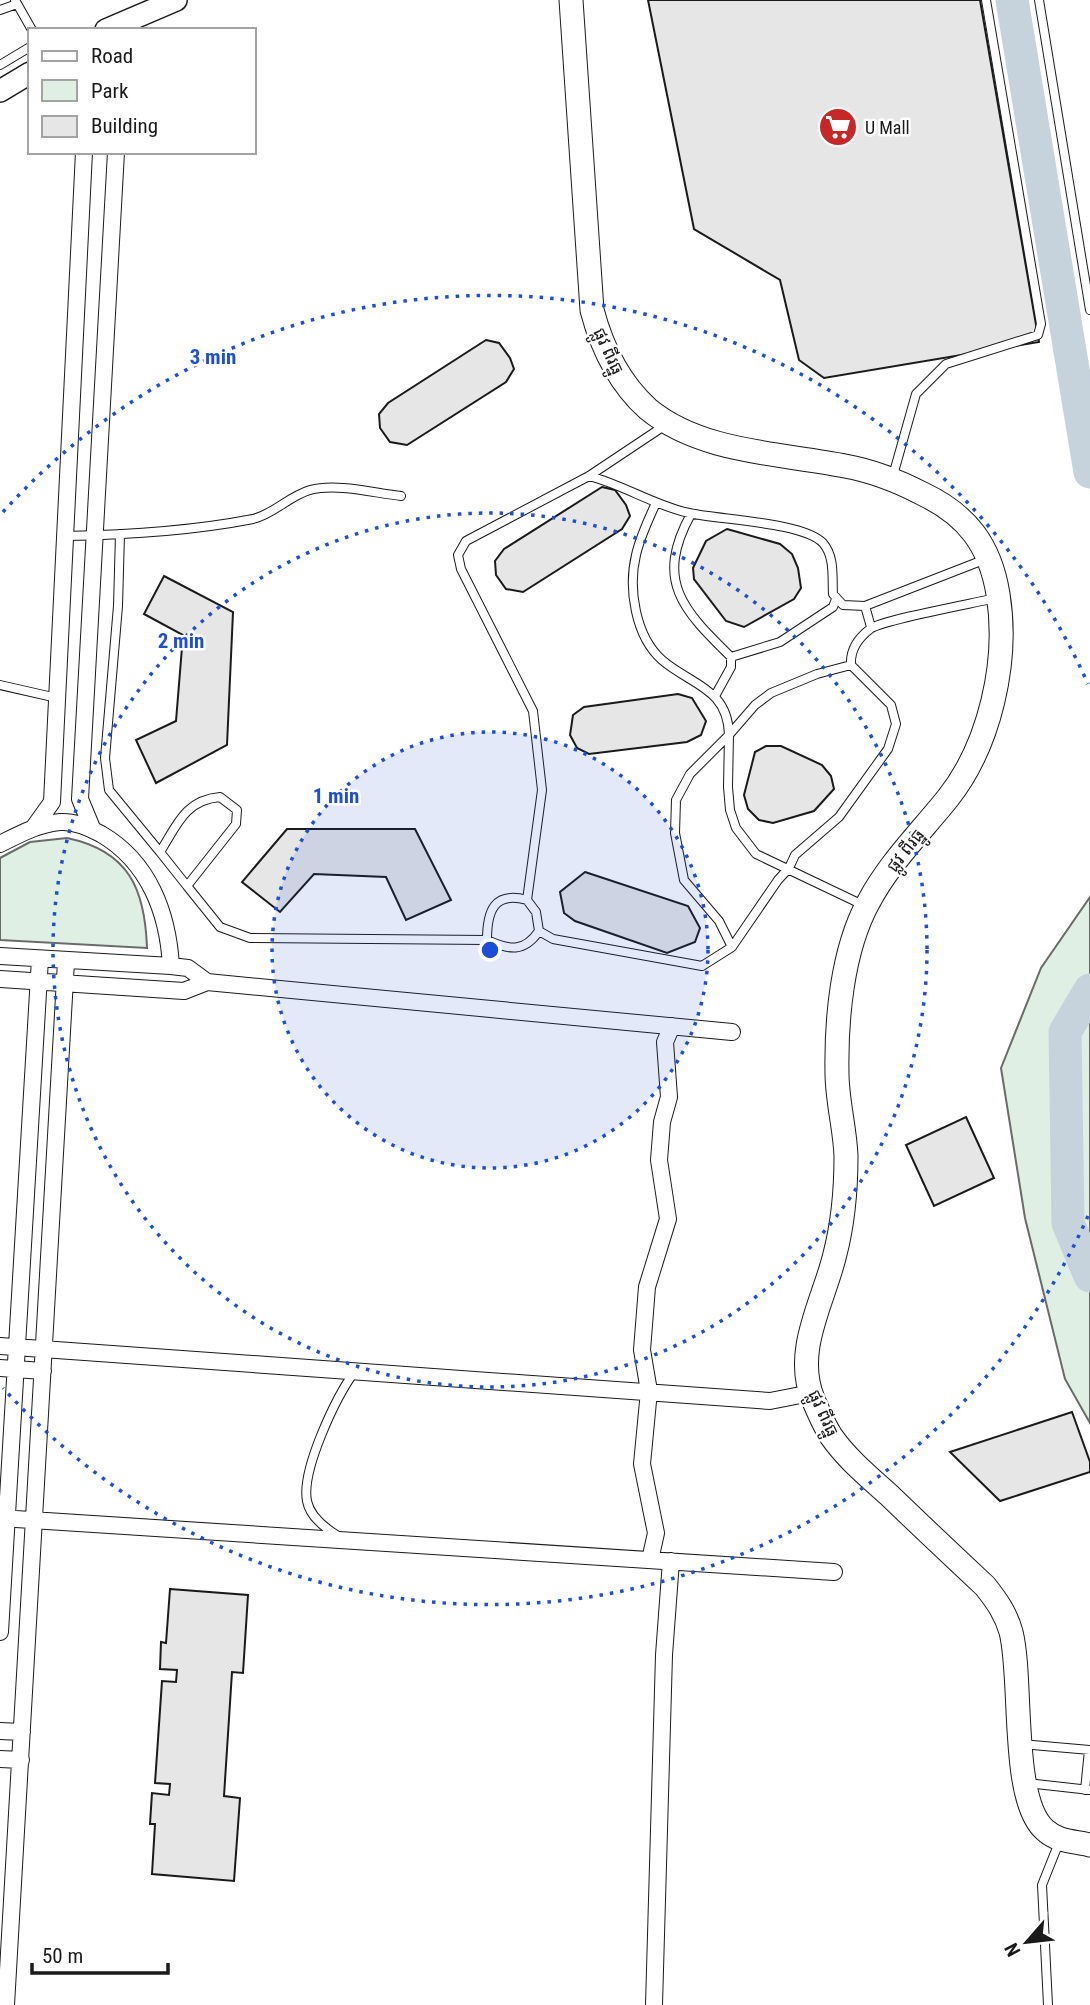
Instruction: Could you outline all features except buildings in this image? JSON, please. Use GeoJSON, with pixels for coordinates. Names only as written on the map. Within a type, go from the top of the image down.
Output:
{"type":"FeatureCollection","features":[{"type":"Feature","properties":{"kind":"main road","name":"ផ្លូវ ពីរធ្នូ"},"geometry":{"type":"LineString","coordinates":[[571,0],[592,310],[600,341],[626,385],[648,409],[668,423],[721,444],[849,467],[892,479],[947,506],[971,527],[990,557],[999,597],[1001,646],[981,744],[951,795],[897,856],[866,907],[849,956],[836,1074],[846,1155],[843,1206],[835,1255],[808,1336],[811,1393],[830,1434],[850,1458],[985,1586],[1003,1609],[1012,1634],[1024,1783],[1032,1814],[1044,1830],[1060,1840]]}},
{"type":"Feature","properties":{"kind":"main road"},"geometry":{"type":"LineString","coordinates":[[1060,1840],[1090,1845]]}},
{"type":"Feature","properties":{"kind":"street"},"geometry":{"type":"LineString","coordinates":[[112,28],[176,0]]}},
{"type":"Feature","properties":{"kind":"street"},"geometry":{"type":"LineString","coordinates":[[0,91],[28,74]]}},
{"type":"Feature","properties":{"kind":"street"},"geometry":{"type":"LineString","coordinates":[[34,827],[52,802],[84,154]]}},
{"type":"Feature","properties":{"kind":"street"},"geometry":{"type":"LineString","coordinates":[[92,828],[80,799],[116,154]]}},
{"type":"Feature","properties":{"kind":"street"},"geometry":{"type":"LineString","coordinates":[[0,844],[34,827],[64,821],[92,828],[121,846],[145,876],[160,904],[169,933],[171,966]]}},
{"type":"Feature","properties":{"kind":"street"},"geometry":{"type":"LineString","coordinates":[[0,956],[188,968],[207,982]]}},
{"type":"Feature","properties":{"kind":"street"},"geometry":{"type":"LineString","coordinates":[[0,1632],[8,1368],[17,1346],[40,959]]}},
{"type":"Feature","properties":{"kind":"street"},"geometry":{"type":"LineString","coordinates":[[6,2005],[66,961]]}},
{"type":"Feature","properties":{"kind":"street"},"geometry":{"type":"LineString","coordinates":[[0,979],[184,991],[207,982],[732,1032]]}},
{"type":"Feature","properties":{"kind":"street"},"geometry":{"type":"LineString","coordinates":[[650,1560],[656,1533],[655,1516],[642,1464],[649,1391],[642,1350],[643,1317],[647,1287],[668,1219],[659,1160],[662,1122],[669,1097],[665,1042],[671,1026]]}},
{"type":"Feature","properties":{"kind":"street"},"geometry":{"type":"LineString","coordinates":[[0,1346],[771,1401],[811,1393]]}},
{"type":"Feature","properties":{"kind":"street"},"geometry":{"type":"LineString","coordinates":[[8,1368],[43,1371]]}},
{"type":"Feature","properties":{"kind":"street"},"geometry":{"type":"LineString","coordinates":[[3,1518],[834,1572]]}},
{"type":"Feature","properties":{"kind":"street"},"geometry":{"type":"LineString","coordinates":[[654,2005],[664,1656],[671,1561]]}},
{"type":"Feature","properties":{"kind":"street"},"geometry":{"type":"LineString","coordinates":[[0,1731],[22,1732]]}},
{"type":"Feature","properties":{"kind":"street"},"geometry":{"type":"LineString","coordinates":[[0,1759],[21,1760]]}},
{"type":"Feature","properties":{"kind":"lane"},"geometry":{"type":"LineString","coordinates":[[892,479],[916,394],[924,384],[946,364],[1038,335],[1041,324],[986,0]]}},
{"type":"Feature","properties":{"kind":"lane"},"geometry":{"type":"LineString","coordinates":[[1040,0],[1090,310]]}},
{"type":"Feature","properties":{"kind":"lane"},"geometry":{"type":"LineString","coordinates":[[0,10],[16,2],[32,28]]}},
{"type":"Feature","properties":{"kind":"lane"},"geometry":{"type":"LineString","coordinates":[[0,65],[28,48]]}},
{"type":"Feature","properties":{"kind":"lane"},"geometry":{"type":"LineString","coordinates":[[527,900],[542,790],[533,711],[461,569],[458,555],[466,541],[589,475],[668,423]]}},
{"type":"Feature","properties":{"kind":"lane"},"geometry":{"type":"LineString","coordinates":[[589,475],[655,505],[691,514],[806,531],[823,543],[831,557],[833,594],[843,605],[865,606],[990,557]]}},
{"type":"Feature","properties":{"kind":"lane"},"geometry":{"type":"LineString","coordinates":[[65,536],[120,534],[264,516],[311,490],[341,489],[401,496]]}},
{"type":"Feature","properties":{"kind":"lane"},"geometry":{"type":"LineString","coordinates":[[655,505],[635,556],[633,587],[639,621],[648,643],[662,659],[695,679],[715,696],[725,710],[729,735],[730,810],[736,828],[756,854],[866,907]]}},
{"type":"Feature","properties":{"kind":"lane"},"geometry":{"type":"LineString","coordinates":[[691,514],[676,541],[673,568],[679,596],[695,621],[731,657],[732,667],[715,696]]}},
{"type":"Feature","properties":{"kind":"lane"},"geometry":{"type":"LineString","coordinates":[[120,534],[105,758],[109,790],[220,927],[250,937],[487,940],[518,949],[531,943],[539,931],[536,912],[527,900],[513,896],[500,900],[490,911],[487,940]]}},
{"type":"Feature","properties":{"kind":"lane"},"geometry":{"type":"LineString","coordinates":[[539,931],[553,939],[702,966],[732,947],[789,868],[794,855],[839,817],[888,750],[896,724],[891,705],[851,665],[850,653],[872,627],[999,597]]}},
{"type":"Feature","properties":{"kind":"lane"},"geometry":{"type":"LineString","coordinates":[[731,657],[780,642],[833,607],[836,599]]}},
{"type":"Feature","properties":{"kind":"lane"},"geometry":{"type":"LineString","coordinates":[[865,606],[872,627]]}},
{"type":"Feature","properties":{"kind":"lane"},"geometry":{"type":"LineString","coordinates":[[732,947],[719,921],[684,880],[675,833],[676,800],[690,774],[755,705],[771,693],[817,674],[851,665]]}},
{"type":"Feature","properties":{"kind":"lane"},"geometry":{"type":"LineString","coordinates":[[0,685],[57,698]]}},
{"type":"Feature","properties":{"kind":"lane"},"geometry":{"type":"LineString","coordinates":[[160,852],[183,815],[201,799],[220,797],[237,810],[236,824],[187,886]]}},
{"type":"Feature","properties":{"kind":"lane"},"geometry":{"type":"LineString","coordinates":[[344,1540],[320,1524],[307,1502],[308,1469],[338,1398],[355,1371]]}},
{"type":"Feature","properties":{"kind":"lane"},"geometry":{"type":"LineString","coordinates":[[1021,1744],[1089,1750],[1088,1790],[1024,1783]]}},
{"type":"Feature","properties":{"kind":"lane"},"geometry":{"type":"LineString","coordinates":[[1048,2005],[1042,1885],[1060,1840]]}},
{"type":"Feature","properties":{"kind":"green space"},"geometry":{"type":"Polygon","coordinates":[[[67,838],[105,852],[130,876],[142,908],[147,948],[0,940],[0,858],[30,842],[67,838]]]}},
{"type":"Feature","properties":{"kind":"green space"},"geometry":{"type":"Polygon","coordinates":[[[1090,897],[1090,1423],[1065,1379],[1025,1218],[1001,1068],[1041,968],[1090,897]]]}},
{"type":"Feature","properties":{"kind":"waterway"},"geometry":{"type":"LineString","coordinates":[[1012,0],[1090,472]]}},
{"type":"Feature","properties":{"kind":"waterway"},"geometry":{"type":"LineString","coordinates":[[1090,990],[1065,1032],[1068,1223],[1090,1276]]}},
{"type":"Feature","properties":{"kind":"place","name":"U Mall"},"geometry":{"type":"Point","coordinates":[838,127]}}]}
